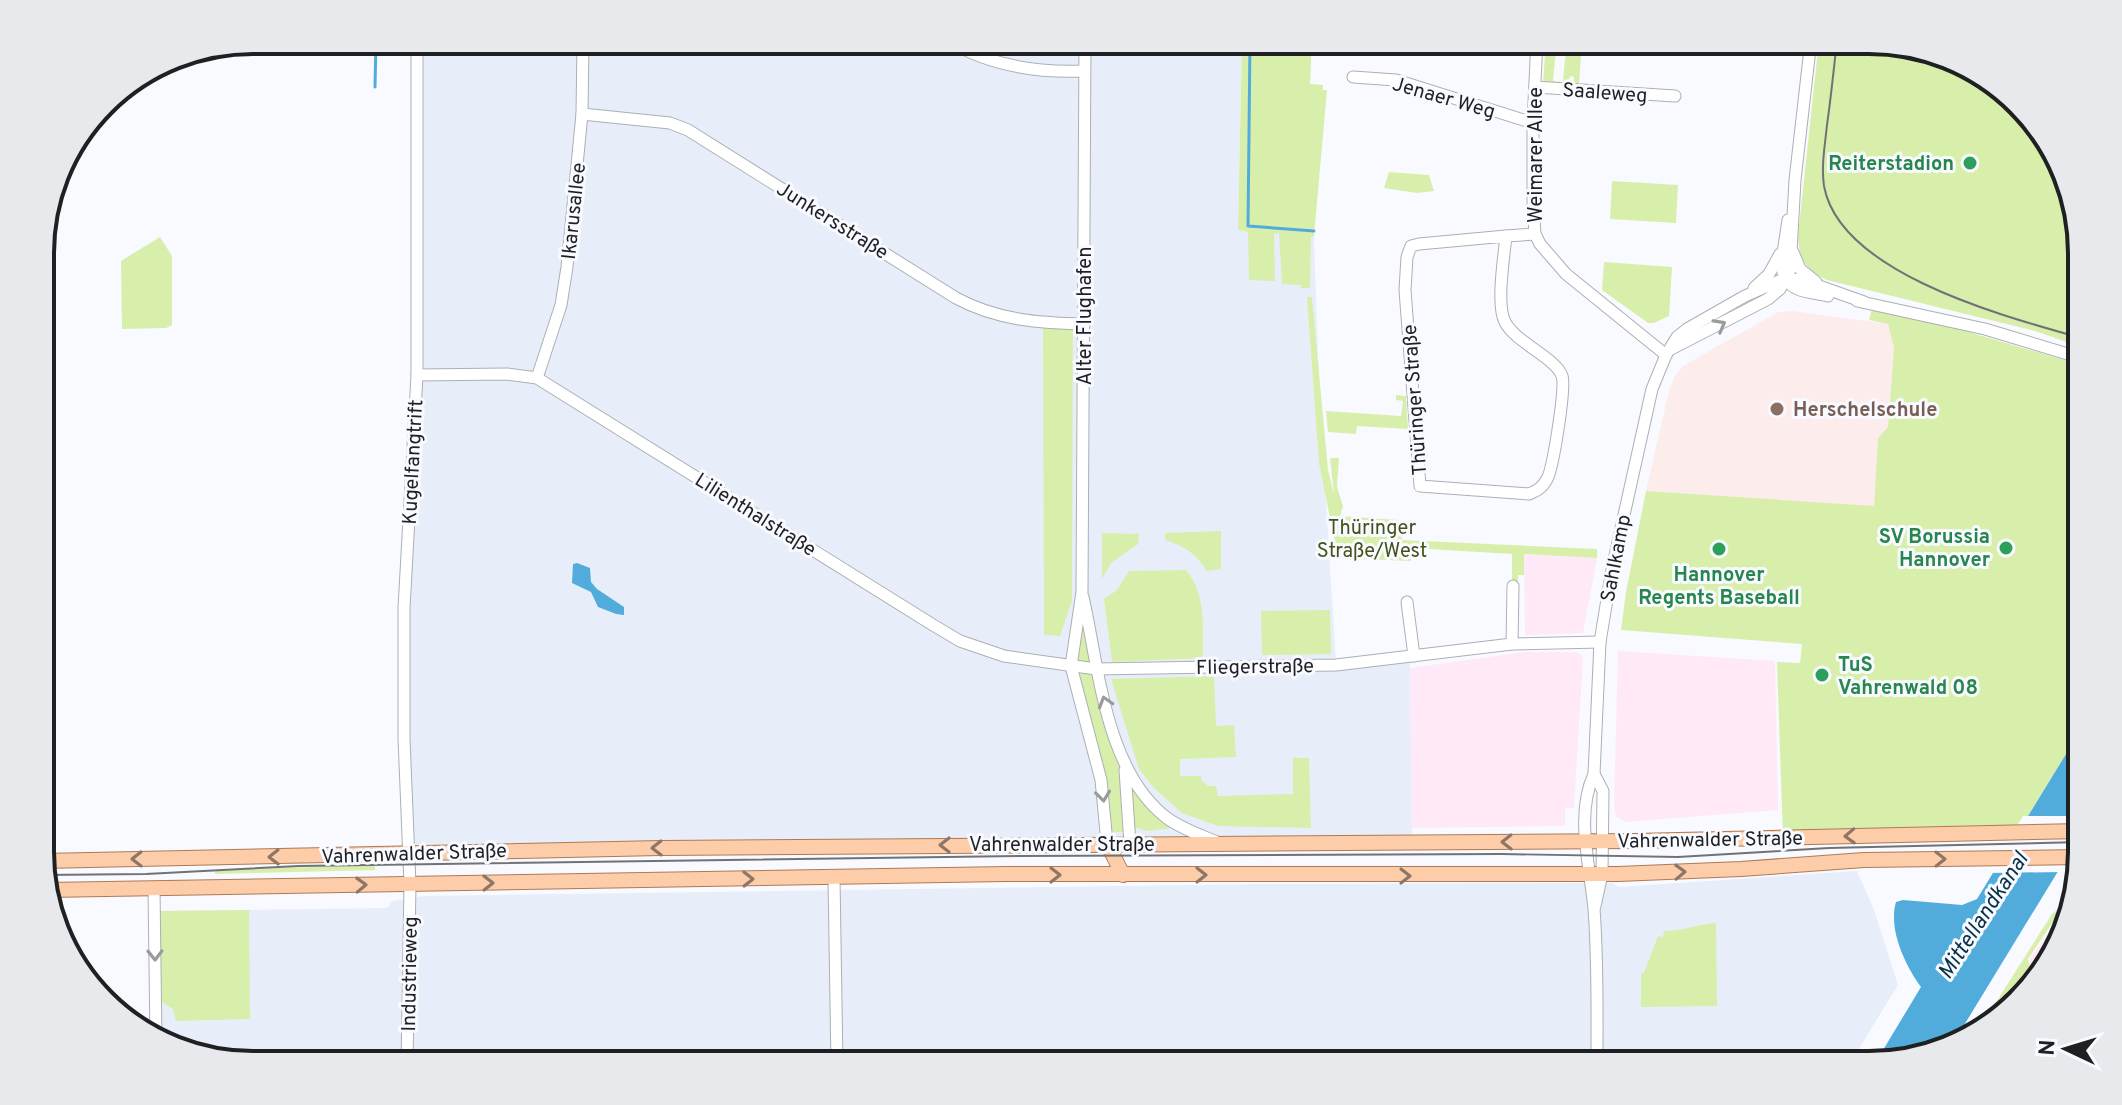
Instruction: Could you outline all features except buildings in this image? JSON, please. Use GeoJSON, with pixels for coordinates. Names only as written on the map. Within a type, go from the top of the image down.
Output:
{"type":"FeatureCollection","features":[{"type":"Feature","properties":{"kind":"main road","name":"Vahrenwalder Straße"},"geometry":{"type":"LineString","coordinates":[[55,861],[1107,843],[1603,842],[2068,831]]}},
{"type":"Feature","properties":{"kind":"main road"},"geometry":{"type":"LineString","coordinates":[[1107,843],[1123,875]]}},
{"type":"Feature","properties":{"kind":"main road"},"geometry":{"type":"LineString","coordinates":[[1123,875],[1130,844]]}},
{"type":"Feature","properties":{"kind":"main road","name":"Vahrenwalder Straße"},"geometry":{"type":"LineString","coordinates":[[58,890],[1006,874],[1596,874],[1741,869],[1864,860],[2068,856]]}},
{"type":"Feature","properties":{"kind":"street","name":"Kugelfangtrift"},"geometry":{"type":"LineString","coordinates":[[410,884],[404,739],[404,608],[417,375],[417,54]]}},
{"type":"Feature","properties":{"kind":"street","name":"Ikarusallee"},"geometry":{"type":"LineString","coordinates":[[537,378],[561,305],[582,114],[583,54]]}},
{"type":"Feature","properties":{"kind":"street"},"geometry":{"type":"LineString","coordinates":[[970,54],[1003,64],[1045,71],[1084,71]]}},
{"type":"Feature","properties":{"kind":"street","name":"Alter Flughafen"},"geometry":{"type":"LineString","coordinates":[[1085,54],[1082,592],[1071,666],[1101,780],[1107,843]]}},
{"type":"Feature","properties":{"kind":"street","name":"Weimarer Allee"},"geometry":{"type":"LineString","coordinates":[[1536,54],[1533,123],[1535,234],[1566,274],[1668,352]]}},
{"type":"Feature","properties":{"kind":"street","name":"Sahlkamp"},"geometry":{"type":"LineString","coordinates":[[1596,874],[1585,841],[1586,790],[1594,774],[1600,642],[1612,569],[1652,389],[1677,337],[1745,296],[1785,279],[1781,266],[1788,246],[1809,54]]}},
{"type":"Feature","properties":{"kind":"street","name":"Jenaer Weg"},"geometry":{"type":"LineString","coordinates":[[1353,77],[1396,80],[1533,123]]}},
{"type":"Feature","properties":{"kind":"street","name":"Saaleweg"},"geometry":{"type":"LineString","coordinates":[[1535,87],[1675,96]]}},
{"type":"Feature","properties":{"kind":"street","name":"Junkersstraße"},"geometry":{"type":"LineString","coordinates":[[582,114],[670,123],[688,130],[956,298],[992,315],[1084,324]]}},
{"type":"Feature","properties":{"kind":"street","name":"Thüringer Straße"},"geometry":{"type":"LineString","coordinates":[[1506,236],[1504,321],[1513,333],[1556,367],[1562,376],[1551,472],[1540,490],[1529,494],[1420,486],[1405,290],[1407,257],[1411,246],[1419,244],[1506,236],[1535,234]]}},
{"type":"Feature","properties":{"kind":"street"},"geometry":{"type":"LineString","coordinates":[[1788,246],[1800,269],[1823,288]]}},
{"type":"Feature","properties":{"kind":"street","name":"Sahlkamp"},"geometry":{"type":"LineString","coordinates":[[1745,296],[1769,274],[1788,246]]}},
{"type":"Feature","properties":{"kind":"street"},"geometry":{"type":"LineString","coordinates":[[1668,352],[1768,299],[1780,289],[1785,279]]}},
{"type":"Feature","properties":{"kind":"street"},"geometry":{"type":"LineString","coordinates":[[1785,279],[1796,279],[1864,302]]}},
{"type":"Feature","properties":{"kind":"street"},"geometry":{"type":"LineString","coordinates":[[1785,279],[1801,291],[1985,329],[2068,354]]}},
{"type":"Feature","properties":{"kind":"street"},"geometry":{"type":"LineString","coordinates":[[1768,299],[1801,291]]}},
{"type":"Feature","properties":{"kind":"street","name":"Lilienthalstraße"},"geometry":{"type":"LineString","coordinates":[[417,375],[507,374],[537,378],[960,641],[1004,656],[1096,669]]}},
{"type":"Feature","properties":{"kind":"street"},"geometry":{"type":"LineString","coordinates":[[1512,644],[1513,586]]}},
{"type":"Feature","properties":{"kind":"street","name":"Alter Flughafen"},"geometry":{"type":"LineString","coordinates":[[1082,592],[1096,669],[1125,766],[1135,785],[1154,807],[1181,827],[1217,842]]}},
{"type":"Feature","properties":{"kind":"street"},"geometry":{"type":"LineString","coordinates":[[1407,602],[1414,656]]}},
{"type":"Feature","properties":{"kind":"street","name":"Fliegerstraße"},"geometry":{"type":"LineString","coordinates":[[1096,669],[1336,665],[1512,644],[1600,642]]}},
{"type":"Feature","properties":{"kind":"street","name":"Alter Flughafen"},"geometry":{"type":"LineString","coordinates":[[1125,766],[1130,844]]}},
{"type":"Feature","properties":{"kind":"street","name":"Sahlkamp"},"geometry":{"type":"LineString","coordinates":[[1594,774],[1603,791],[1603,842],[1596,874]]}},
{"type":"Feature","properties":{"kind":"street"},"geometry":{"type":"LineString","coordinates":[[1596,874],[1601,887],[1594,908],[1597,1051]]}},
{"type":"Feature","properties":{"kind":"street"},"geometry":{"type":"LineString","coordinates":[[834,878],[837,1051]]}},
{"type":"Feature","properties":{"kind":"street","name":"Industrieweg"},"geometry":{"type":"LineString","coordinates":[[407,1051],[410,884]]}},
{"type":"Feature","properties":{"kind":"street"},"geometry":{"type":"LineString","coordinates":[[154,889],[156,1025]]}},
{"type":"Feature","properties":{"kind":"shaded area"},"geometry":{"type":"Polygon","coordinates":[[[417,54],[1242,54],[1238,230],[1314,236],[1319,387],[1336,664],[1410,656],[1412,843],[408,853],[404,739],[415,431],[417,54]]]}},
{"type":"Feature","properties":{"kind":"shaded area","name":"Herschelschule"},"geometry":{"type":"Polygon","coordinates":[[[1792,311],[1888,324],[1894,348],[1888,427],[1878,438],[1874,507],[1646,491],[1669,391],[1683,366],[1778,312],[1792,311]]]}},
{"type":"Feature","properties":{"kind":"shaded area"},"geometry":{"type":"Polygon","coordinates":[[[1524,554],[1597,558],[1583,633],[1525,635],[1524,554]]]}},
{"type":"Feature","properties":{"kind":"shaded area"},"geometry":{"type":"Polygon","coordinates":[[[1618,651],[1775,661],[1778,810],[1625,822],[1616,817],[1618,651]]]}},
{"type":"Feature","properties":{"kind":"shaded area"},"geometry":{"type":"Polygon","coordinates":[[[1525,652],[1577,652],[1583,657],[1574,808],[1565,808],[1565,826],[1412,828],[1410,668],[1525,652]]]}},
{"type":"Feature","properties":{"kind":"shaded area"},"geometry":{"type":"Polygon","coordinates":[[[1857,871],[1874,910],[1898,985],[1858,1051],[240,1051],[189,1040],[152,1022],[148,911],[387,908],[392,901],[424,896],[1261,884],[1613,883],[1618,887],[1857,871]]]}},
{"type":"Feature","properties":{"kind":"shaded area"},"geometry":{"type":"Polygon","coordinates":[[[2052,927],[2031,966],[2029,960],[2052,927]]]}},
{"type":"Feature","properties":{"kind":"green space"},"geometry":{"type":"Polygon","coordinates":[[[1242,54],[1311,54],[1310,84],[1323,85],[1323,90],[1327,90],[1314,236],[1311,237],[1310,288],[1282,284],[1279,233],[1274,234],[1275,281],[1249,280],[1248,232],[1238,230],[1242,54]]]}},
{"type":"Feature","properties":{"kind":"green space"},"geometry":{"type":"Polygon","coordinates":[[[1545,54],[1556,54],[1553,81],[1563,82],[1566,54],[1581,54],[1579,86],[1573,86],[1574,77],[1570,76],[1569,84],[1543,84],[1545,54]]]}},
{"type":"Feature","properties":{"kind":"green space"},"geometry":{"type":"Polygon","coordinates":[[[1818,54],[1882,54],[1933,65],[1979,88],[2010,112],[2027,132],[2053,177],[2066,227],[2068,342],[2035,331],[1827,280],[1809,268],[1802,258],[1798,236],[1818,54]]]}},
{"type":"Feature","properties":{"kind":"green space"},"geometry":{"type":"Polygon","coordinates":[[[1389,172],[1429,175],[1434,191],[1417,193],[1384,188],[1389,172]]]}},
{"type":"Feature","properties":{"kind":"green space"},"geometry":{"type":"Polygon","coordinates":[[[1612,181],[1678,185],[1676,223],[1610,219],[1612,181]]]}},
{"type":"Feature","properties":{"kind":"green space"},"geometry":{"type":"Polygon","coordinates":[[[160,237],[172,256],[172,325],[166,328],[122,329],[121,261],[160,237]]]}},
{"type":"Feature","properties":{"kind":"green space"},"geometry":{"type":"Polygon","coordinates":[[[1604,262],[1672,267],[1669,316],[1648,323],[1602,290],[1604,262]]]}},
{"type":"Feature","properties":{"kind":"green space","name":"Thüringer Straße/West"},"geometry":{"type":"Polygon","coordinates":[[[1307,297],[1312,297],[1328,470],[1334,494],[1330,458],[1339,458],[1337,487],[1343,506],[1340,516],[1398,520],[1402,540],[1597,549],[1597,558],[1524,554],[1524,575],[1518,575],[1518,583],[1512,583],[1512,554],[1412,548],[1411,561],[1338,558],[1319,463],[1307,297]]]}},
{"type":"Feature","properties":{"kind":"green space"},"geometry":{"type":"Polygon","coordinates":[[[1872,309],[1955,328],[2068,361],[2068,751],[2019,830],[1783,838],[1777,662],[1800,663],[1802,644],[1621,630],[1646,491],[1874,506],[1878,438],[1888,427],[1894,348],[1888,324],[1869,320],[1872,309]]]}},
{"type":"Feature","properties":{"kind":"green space"},"geometry":{"type":"Polygon","coordinates":[[[1043,322],[1073,324],[1072,601],[1060,636],[1044,635],[1043,322]]]}},
{"type":"Feature","properties":{"kind":"green space"},"geometry":{"type":"Polygon","coordinates":[[[1396,395],[1406,396],[1408,429],[1357,426],[1356,434],[1328,432],[1326,411],[1401,416],[1403,401],[1396,400],[1396,395]]]}},
{"type":"Feature","properties":{"kind":"green space"},"geometry":{"type":"Polygon","coordinates":[[[1221,531],[1221,569],[1207,571],[1189,551],[1165,540],[1165,533],[1221,531]]]}},
{"type":"Feature","properties":{"kind":"green space"},"geometry":{"type":"Polygon","coordinates":[[[1102,533],[1139,534],[1138,544],[1111,563],[1102,579],[1102,533]]]}},
{"type":"Feature","properties":{"kind":"green space"},"geometry":{"type":"Polygon","coordinates":[[[1186,570],[1200,601],[1203,658],[1112,662],[1104,599],[1117,590],[1129,571],[1186,570]]]}},
{"type":"Feature","properties":{"kind":"green space"},"geometry":{"type":"Polygon","coordinates":[[[1079,609],[1134,783],[1181,827],[1147,831],[1130,826],[1129,832],[1106,832],[1072,652],[1079,609]]]}},
{"type":"Feature","properties":{"kind":"green space"},"geometry":{"type":"Polygon","coordinates":[[[1330,610],[1331,654],[1262,655],[1261,611],[1330,610]]]}},
{"type":"Feature","properties":{"kind":"green space"},"geometry":{"type":"Polygon","coordinates":[[[1214,676],[1216,726],[1234,725],[1236,757],[1180,759],[1180,776],[1201,776],[1208,786],[1216,786],[1218,796],[1293,794],[1293,758],[1309,758],[1311,828],[1218,826],[1182,813],[1153,787],[1139,769],[1111,679],[1214,676]]]}},
{"type":"Feature","properties":{"kind":"green space"},"geometry":{"type":"Polygon","coordinates":[[[375,865],[375,870],[215,874],[215,870],[375,865]]]}},
{"type":"Feature","properties":{"kind":"green space"},"geometry":{"type":"Polygon","coordinates":[[[2059,908],[2028,959],[2030,967],[2019,983],[1993,1007],[2052,914],[2059,908]]]}},
{"type":"Feature","properties":{"kind":"green space"},"geometry":{"type":"Polygon","coordinates":[[[249,910],[250,1019],[176,1021],[173,1009],[162,1002],[160,911],[249,910]]]}},
{"type":"Feature","properties":{"kind":"green space"},"geometry":{"type":"Polygon","coordinates":[[[1716,923],[1717,1006],[1641,1007],[1641,973],[1644,973],[1658,936],[1663,937],[1664,931],[1716,923]]]}},
{"type":"Feature","properties":{"kind":"water"},"geometry":{"type":"Polygon","coordinates":[[[573,564],[590,568],[591,582],[624,607],[624,615],[598,607],[591,592],[572,583],[573,564]]]}},
{"type":"Feature","properties":{"kind":"water","name":"Mittellandkanal"},"geometry":{"type":"Polygon","coordinates":[[[2068,751],[2068,855],[1963,1026],[1933,1040],[1882,1051],[1921,987],[1909,968],[1896,935],[1896,902],[1962,905],[1977,899],[2068,751]]]}},
{"type":"Feature","properties":{"kind":"pier"},"geometry":{"type":"Polygon","coordinates":[[[2023,816],[2068,816],[2068,861],[2061,872],[1988,873],[2023,816]]]}},
{"type":"Feature","properties":{"kind":"waterway"},"geometry":{"type":"LineString","coordinates":[[375,87],[376,54]]}},
{"type":"Feature","properties":{"kind":"waterway"},"geometry":{"type":"LineString","coordinates":[[1250,54],[1248,226],[1314,231]]}},
{"type":"Feature","properties":{"kind":"tram line"},"geometry":{"type":"LineString","coordinates":[[1835,54],[1823,171],[1824,186],[1837,217],[1860,244],[1893,267],[1931,287],[1971,304],[2068,334]]}},
{"type":"Feature","properties":{"kind":"tram line"},"geometry":{"type":"LineString","coordinates":[[56,875],[146,874],[299,866],[1019,856],[1502,854],[1678,857],[1829,848],[2068,842]]}},
{"type":"Feature","properties":{"kind":"place","name":"Reiterstadion"},"geometry":{"type":"Point","coordinates":[1970,163]}},
{"type":"Feature","properties":{"kind":"place","name":"Herschelschule"},"geometry":{"type":"Point","coordinates":[1777,409]}},
{"type":"Feature","properties":{"kind":"place","name":"SV Borussia Hannover"},"geometry":{"type":"Point","coordinates":[2006,548]}},
{"type":"Feature","properties":{"kind":"place","name":"Hannover Regents Baseball"},"geometry":{"type":"Point","coordinates":[1719,549]}},
{"type":"Feature","properties":{"kind":"place","name":"TuS Vahrenwald 08"},"geometry":{"type":"Point","coordinates":[1822,675]}}]}
